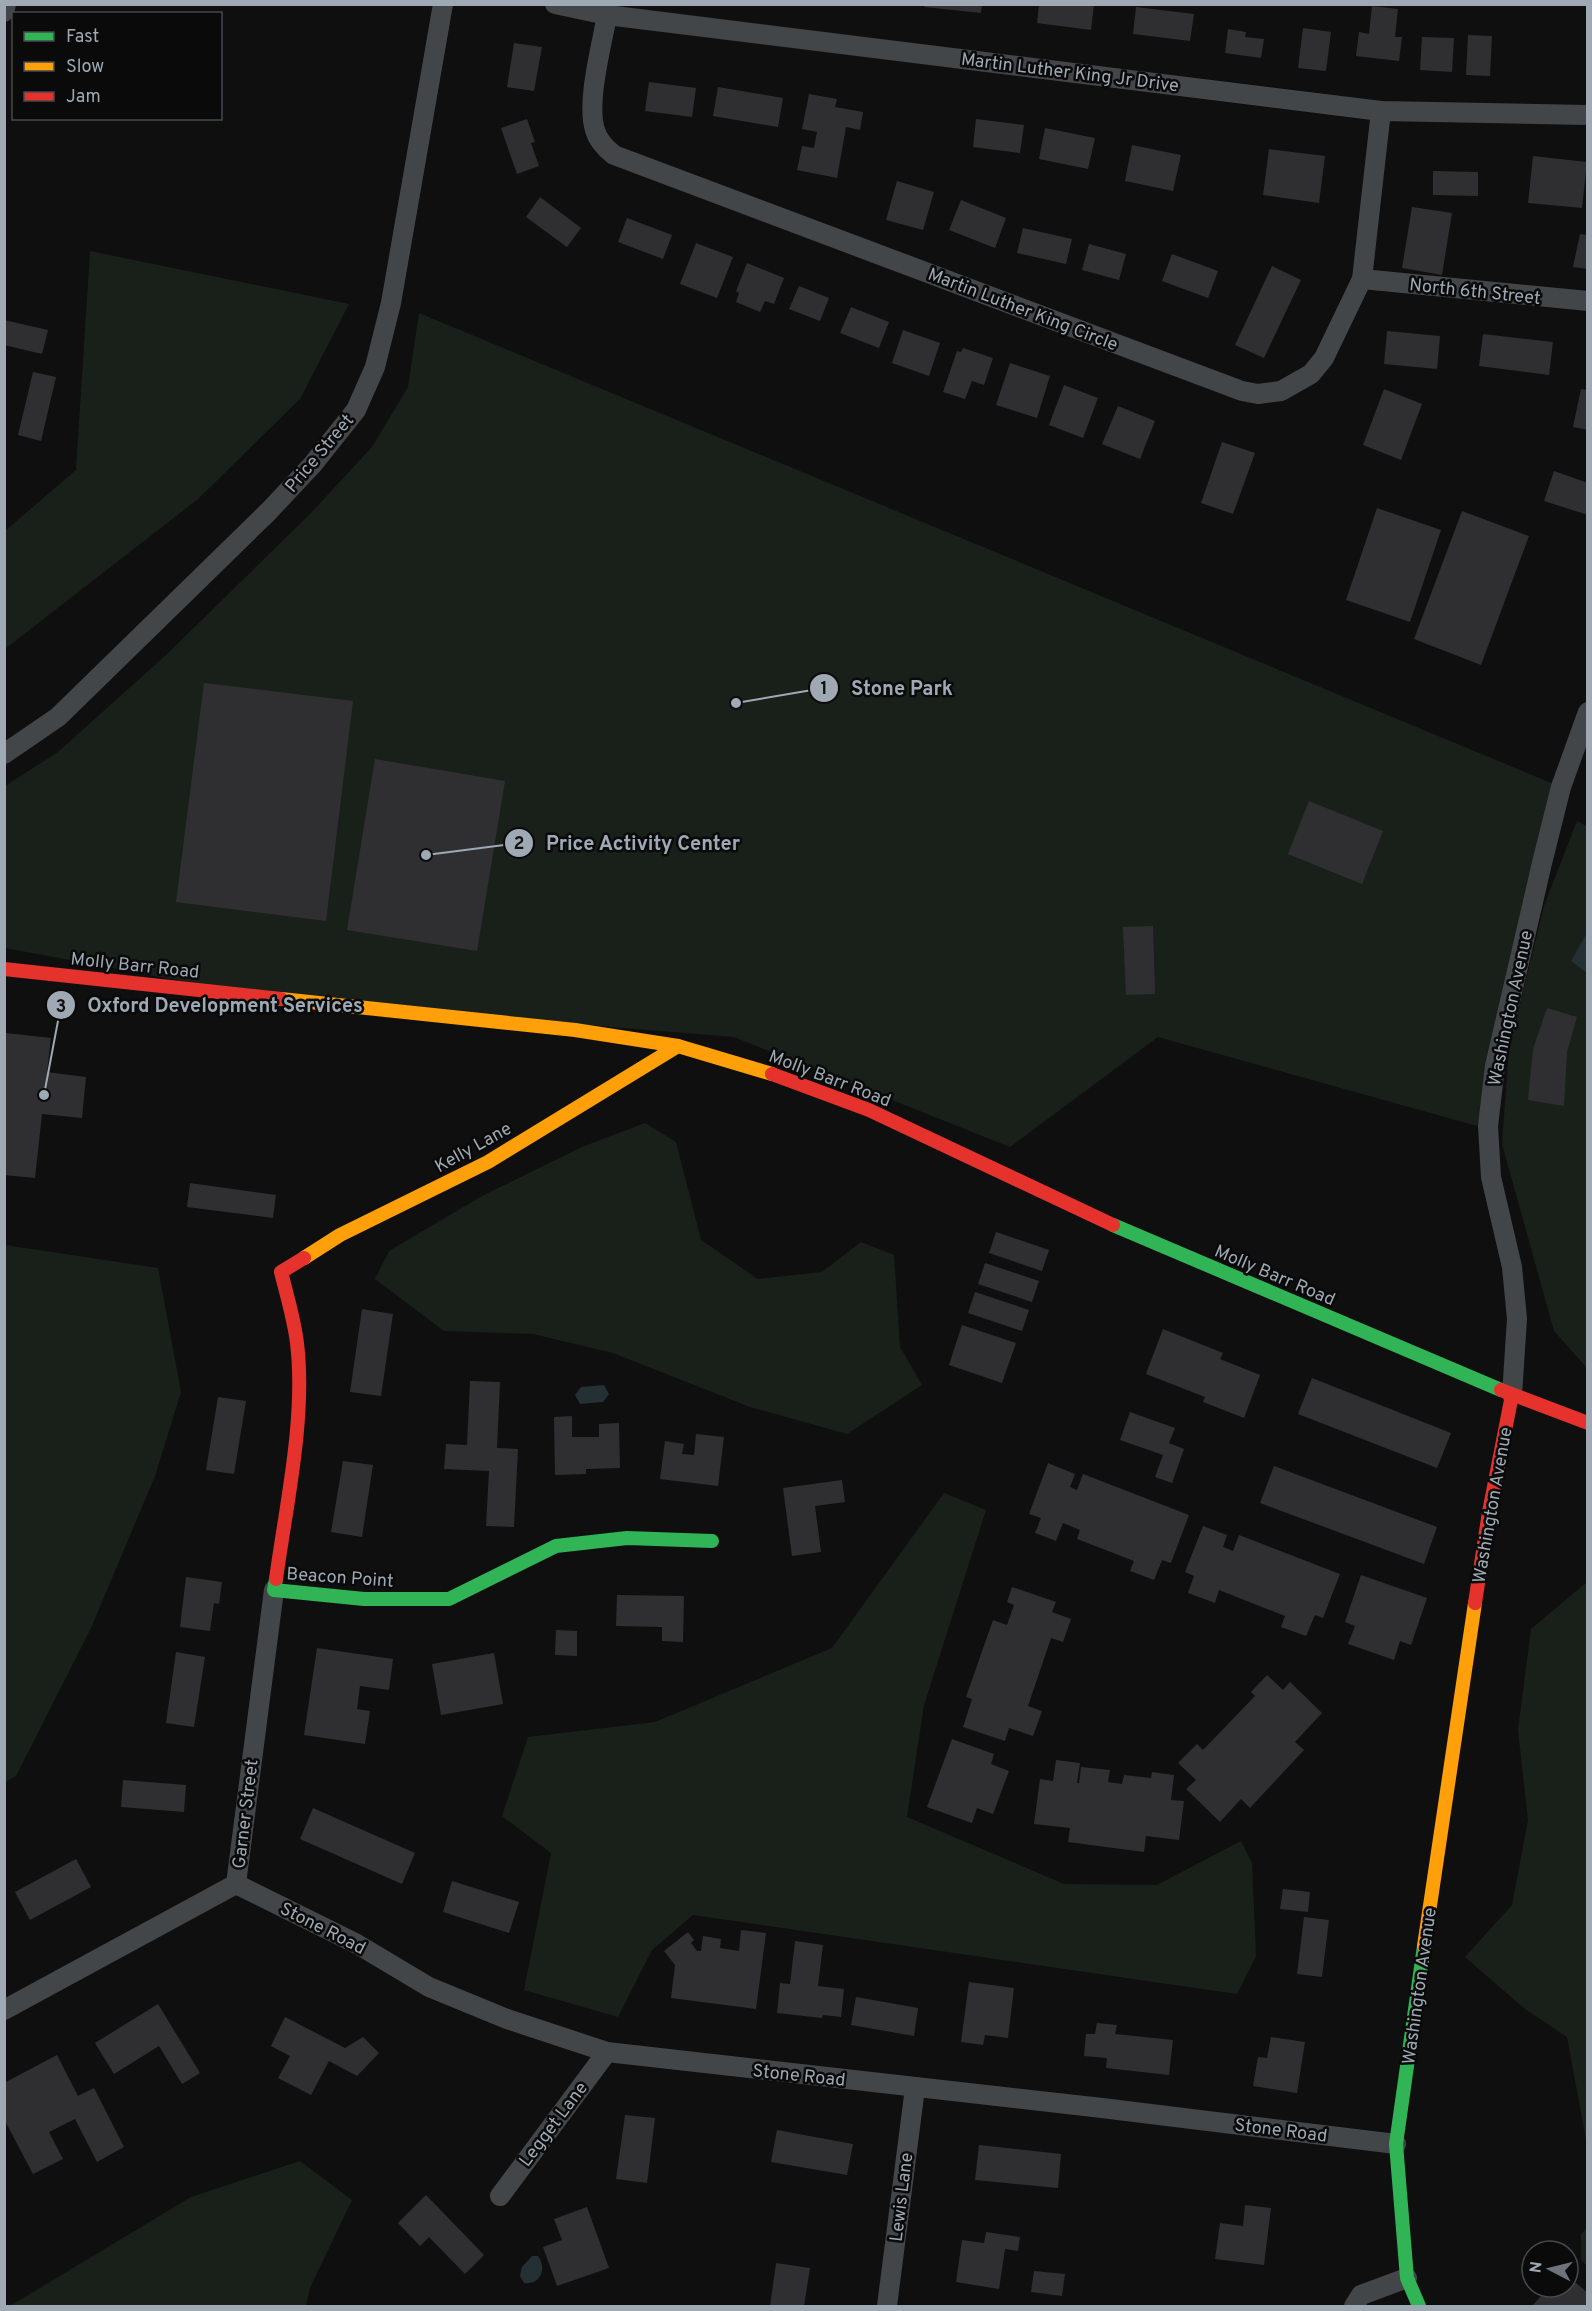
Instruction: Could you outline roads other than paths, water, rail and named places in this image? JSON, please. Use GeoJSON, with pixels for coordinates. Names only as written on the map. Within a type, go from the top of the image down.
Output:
{"type":"FeatureCollection","features":[{"type":"Feature","properties":{"kind":"street"},"geometry":{"type":"LineString","coordinates":[[4,12],[6,4]]}},
{"type":"Feature","properties":{"kind":"street","name":"Price Street"},"geometry":{"type":"LineString","coordinates":[[4,754],[58,717],[269,511],[313,464],[356,410],[375,367],[391,303],[443,4]]}},
{"type":"Feature","properties":{"kind":"street","name":"Martin Luther King Jr Drive"},"geometry":{"type":"LineString","coordinates":[[555,4],[607,15],[1381,111],[1587,115]]}},
{"type":"Feature","properties":{"kind":"street","name":"Martin Luther King Circle"},"geometry":{"type":"LineString","coordinates":[[607,15],[592,107],[595,130],[603,146],[614,155],[1242,391],[1258,394],[1281,391],[1311,374],[1324,358],[1362,279],[1381,111]]}},
{"type":"Feature","properties":{"kind":"street","name":"North 6th Street"},"geometry":{"type":"LineString","coordinates":[[1362,279],[1587,301]]}},
{"type":"Feature","properties":{"kind":"street","name":"Washington Avenue"},"geometry":{"type":"LineString","coordinates":[[1419,2307],[1407,2278],[1396,2144],[1462,1682],[1489,1512],[1512,1395],[1517,1319],[1512,1267],[1491,1177],[1488,1126],[1495,1066],[1545,852],[1561,787],[1587,712]]}},
{"type":"Feature","properties":{"kind":"street","name":"Molly Barr Road"},"geometry":{"type":"LineString","coordinates":[[4,969],[574,1030],[678,1046],[766,1072],[869,1110],[1073,1209],[1512,1395],[1587,1423]]}},
{"type":"Feature","properties":{"kind":"street","name":"Kelly Lane"},"geometry":{"type":"LineString","coordinates":[[281,1272],[340,1235],[488,1162],[678,1046]]}},
{"type":"Feature","properties":{"kind":"street","name":"Beacon Point"},"geometry":{"type":"LineString","coordinates":[[281,1272],[298,1351],[296,1443],[274,1590],[364,1599],[449,1599],[556,1546],[627,1538],[712,1541]]}},
{"type":"Feature","properties":{"kind":"street","name":"Garner Street"},"geometry":{"type":"LineString","coordinates":[[4,2010],[236,1884],[274,1590]]}},
{"type":"Feature","properties":{"kind":"street","name":"Stone Road"},"geometry":{"type":"LineString","coordinates":[[236,1884],[357,1944],[429,1987],[507,2019],[607,2052],[1396,2144]]}},
{"type":"Feature","properties":{"kind":"street","name":"Legget Lane"},"geometry":{"type":"LineString","coordinates":[[500,2196],[607,2052]]}},
{"type":"Feature","properties":{"kind":"street","name":"Lewis Lane"},"geometry":{"type":"LineString","coordinates":[[887,2307],[915,2088]]}},
{"type":"Feature","properties":{"kind":"street"},"geometry":{"type":"LineString","coordinates":[[1354,2307],[1361,2295],[1407,2278]]}},
{"type":"Feature","properties":{"kind":"place","name":"Stone Park"},"geometry":{"type":"Point","coordinates":[736,703]}},
{"type":"Feature","properties":{"kind":"place","name":"Price Activity Center"},"geometry":{"type":"Point","coordinates":[426,855]}},
{"type":"Feature","properties":{"kind":"place","name":"Oxford Development Services"},"geometry":{"type":"Point","coordinates":[44,1095]}}]}
